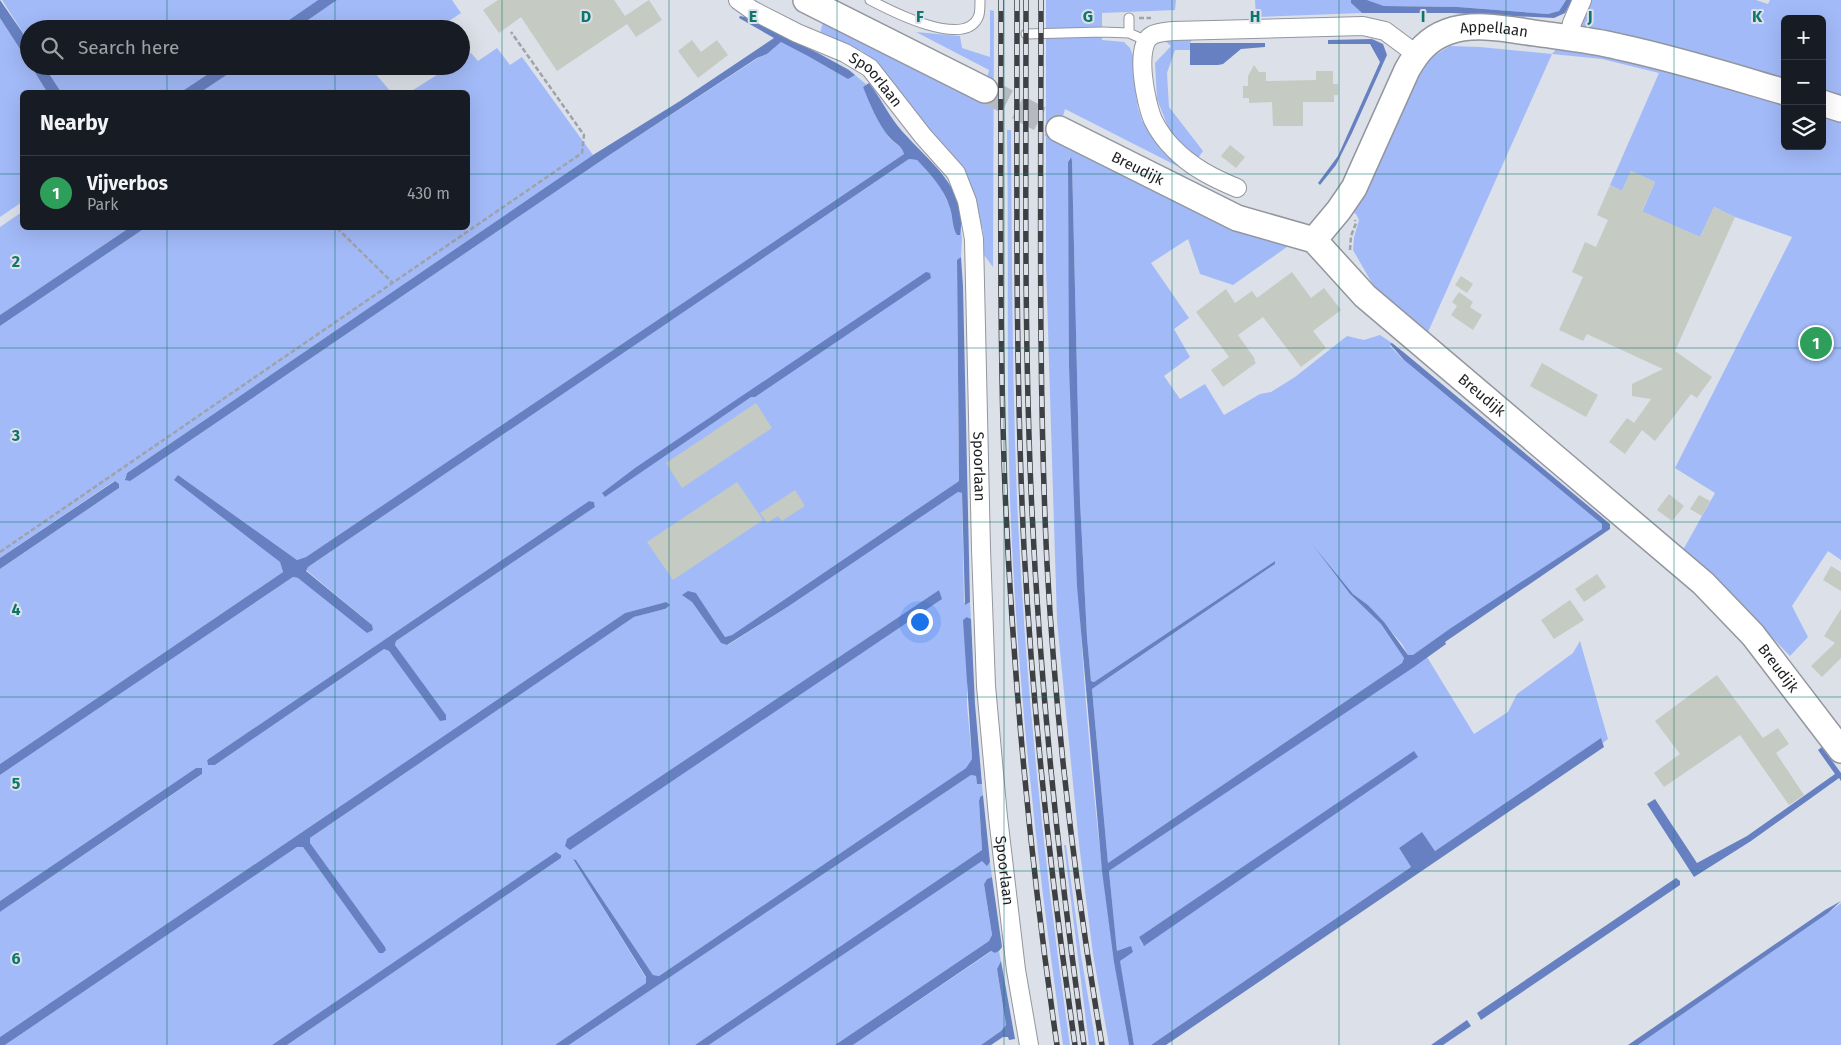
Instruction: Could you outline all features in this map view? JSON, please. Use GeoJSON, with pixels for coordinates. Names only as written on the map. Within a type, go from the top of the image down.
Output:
{"type":"FeatureCollection","features":[{"type":"Feature","properties":{"kind":"street","name":"Spoorlaan"},"geometry":{"type":"LineString","coordinates":[[738,0],[752,10],[797,33],[845,53],[870,68],[923,136],[956,172],[967,201],[974,239],[986,686],[1016,970],[1029,1045]]}},
{"type":"Feature","properties":{"kind":"street"},"geometry":{"type":"LineString","coordinates":[[806,0],[984,90]]}},
{"type":"Feature","properties":{"kind":"street"},"geometry":{"type":"LineString","coordinates":[[1569,38],[1572,23],[1582,0]]}},
{"type":"Feature","properties":{"kind":"street"},"geometry":{"type":"LineString","coordinates":[[1237,188],[1189,163],[1161,134],[1150,110],[1144,79],[1142,59],[1144,44],[1149,37],[1157,33],[1173,31],[1363,26],[1385,31],[1416,54]]}},
{"type":"Feature","properties":{"kind":"street","name":"Appellaan"},"geometry":{"type":"LineString","coordinates":[[1314,240],[1339,210],[1354,188],[1416,54],[1428,42],[1448,31],[1472,27],[1495,28],[1618,46],[1781,91]]}},
{"type":"Feature","properties":{"kind":"street"},"geometry":{"type":"LineString","coordinates":[[1826,104],[1841,109]]}},
{"type":"Feature","properties":{"kind":"street","name":"Breudijk"},"geometry":{"type":"LineString","coordinates":[[1060,128],[1237,218],[1314,240],[1365,296],[1703,583],[1753,635],[1841,750]]}},
{"type":"Feature","properties":{"kind":"lane"},"geometry":{"type":"LineString","coordinates":[[870,0],[923,24],[949,29],[968,26],[976,21],[979,15],[980,0]]}},
{"type":"Feature","properties":{"kind":"lane"},"geometry":{"type":"LineString","coordinates":[[1128,18],[1129,33]]}},
{"type":"Feature","properties":{"kind":"lane"},"geometry":{"type":"LineString","coordinates":[[1026,34],[1129,33],[1147,41]]}},
{"type":"Feature","properties":{"kind":"path"},"geometry":{"type":"LineString","coordinates":[[0,552],[582,153],[584,135],[511,32]]}},
{"type":"Feature","properties":{"kind":"path"},"geometry":{"type":"LineString","coordinates":[[339,230],[393,283]]}},
{"type":"Feature","properties":{"kind":"shaded area"},"geometry":{"type":"Polygon","coordinates":[[[0,0],[20,29],[20,49],[0,18],[0,0]]]}},
{"type":"Feature","properties":{"kind":"shaded area"},"geometry":{"type":"Polygon","coordinates":[[[2,0],[318,0],[289,20],[20,20],[20,28],[2,0]]]}},
{"type":"Feature","properties":{"kind":"shaded area"},"geometry":{"type":"Polygon","coordinates":[[[318,0],[337,0],[308,20],[289,20],[318,0]]]}},
{"type":"Feature","properties":{"kind":"shaded area"},"geometry":{"type":"Polygon","coordinates":[[[337,0],[452,0],[461,13],[450,20],[308,20],[337,0]]]}},
{"type":"Feature","properties":{"kind":"shaded area"},"geometry":{"type":"Polygon","coordinates":[[[1046,0],[1176,0],[1175,10],[1102,13],[1102,40],[1124,42],[1130,48],[1137,66],[1136,95],[1142,121],[1189,172],[1065,109],[1057,138],[1294,242],[1233,285],[1200,274],[1188,239],[1151,263],[1189,318],[1174,329],[1190,357],[1164,376],[1180,399],[1205,384],[1224,415],[1260,394],[1271,392],[1295,377],[1347,336],[1364,340],[1380,335],[1392,343],[1390,346],[1404,360],[1602,524],[1602,529],[1414,655],[1408,655],[1402,644],[1368,605],[1353,594],[1312,544],[1350,594],[1381,624],[1404,658],[1402,663],[1108,863],[1092,689],[1275,564],[1275,561],[1094,682],[1091,681],[1080,501],[1072,161],[1070,157],[1068,162],[1071,384],[1079,605],[1097,826],[1111,936],[1129,1045],[1109,1045],[1093,954],[1079,844],[1057,621],[1046,266],[1046,0]]]}},
{"type":"Feature","properties":{"kind":"shaded area"},"geometry":{"type":"Polygon","coordinates":[[[1255,0],[1351,0],[1351,3],[1362,13],[1256,17],[1255,0]]]}},
{"type":"Feature","properties":{"kind":"shaded area"},"geometry":{"type":"Polygon","coordinates":[[[1351,0],[1367,0],[1384,6],[1458,7],[1548,14],[1559,11],[1566,0],[1572,0],[1565,13],[1554,18],[1452,13],[1362,13],[1351,3],[1351,0]]]}},
{"type":"Feature","properties":{"kind":"shaded area"},"geometry":{"type":"Polygon","coordinates":[[[1367,0],[1566,0],[1559,11],[1548,14],[1458,7],[1384,6],[1367,0]]]}},
{"type":"Feature","properties":{"kind":"shaded area"},"geometry":{"type":"Polygon","coordinates":[[[1590,0],[1756,0],[1768,4],[1770,0],[1841,0],[1841,560],[1828,551],[1792,606],[1808,637],[1790,656],[1715,578],[1683,550],[1715,493],[1675,468],[1792,237],[1735,217],[1714,207],[1700,237],[1642,212],[1655,182],[1631,171],[1622,191],[1610,185],[1659,73],[1602,59],[1552,54],[1583,18],[1590,0]]]}},
{"type":"Feature","properties":{"kind":"shaded area"},"geometry":{"type":"Polygon","coordinates":[[[990,10],[994,11],[993,267],[984,255],[983,229],[976,229],[964,178],[885,76],[862,51],[819,37],[823,22],[981,102],[989,70],[916,32],[960,36],[962,48],[990,57],[990,10]]]}},
{"type":"Feature","properties":{"kind":"shaded area"},"geometry":{"type":"Polygon","coordinates":[[[740,16],[818,53],[855,75],[848,79],[781,42],[767,54],[757,58],[611,154],[160,461],[130,481],[125,480],[127,473],[593,155],[680,101],[774,38],[739,18],[740,16]]]}},
{"type":"Feature","properties":{"kind":"shaded area"},"geometry":{"type":"Polygon","coordinates":[[[0,18],[20,49],[20,75],[37,75],[46,90],[20,90],[20,203],[0,217],[0,18]]]}},
{"type":"Feature","properties":{"kind":"shaded area"},"geometry":{"type":"Polygon","coordinates":[[[1194,36],[1190,43],[1190,50],[1175,50],[1167,73],[1169,107],[1203,151],[1198,158],[1170,132],[1157,99],[1155,63],[1171,46],[1164,40],[1194,36]]]}},
{"type":"Feature","properties":{"kind":"shaded area"},"geometry":{"type":"Polygon","coordinates":[[[1372,39],[1383,44],[1387,55],[1336,165],[1320,185],[1318,183],[1338,156],[1380,62],[1370,44],[1328,44],[1328,40],[1372,39]]]}},
{"type":"Feature","properties":{"kind":"shaded area"},"geometry":{"type":"Polygon","coordinates":[[[781,42],[854,75],[849,70],[867,85],[863,87],[889,138],[903,149],[904,154],[306,557],[297,560],[178,475],[280,562],[283,572],[0,764],[0,569],[119,488],[119,484],[114,481],[0,558],[0,326],[142,230],[470,230],[470,90],[413,90],[437,75],[470,75],[471,53],[478,61],[497,48],[510,65],[522,57],[593,155],[127,473],[125,479],[160,461],[611,154],[767,54],[781,42]]]}},
{"type":"Feature","properties":{"kind":"shaded area"},"geometry":{"type":"Polygon","coordinates":[[[1190,43],[1265,43],[1265,47],[1241,49],[1223,64],[1190,65],[1190,43]]]}},
{"type":"Feature","properties":{"kind":"shaded area"},"geometry":{"type":"Polygon","coordinates":[[[1450,46],[1552,54],[1428,332],[1376,290],[1353,250],[1354,237],[1359,220],[1356,214],[1351,211],[1414,78],[1427,60],[1450,46]]]}},
{"type":"Feature","properties":{"kind":"shaded area"},"geometry":{"type":"Polygon","coordinates":[[[37,75],[50,75],[60,90],[46,90],[37,75]]]}},
{"type":"Feature","properties":{"kind":"shaded area"},"geometry":{"type":"Polygon","coordinates":[[[50,75],[206,75],[184,90],[60,90],[50,75]]]}},
{"type":"Feature","properties":{"kind":"shaded area"},"geometry":{"type":"Polygon","coordinates":[[[206,75],[226,75],[204,90],[184,90],[206,75]]]}},
{"type":"Feature","properties":{"kind":"shaded area"},"geometry":{"type":"Polygon","coordinates":[[[226,75],[377,75],[389,90],[204,90],[226,75]]]}},
{"type":"Feature","properties":{"kind":"shaded area"},"geometry":{"type":"Polygon","coordinates":[[[869,83],[897,125],[932,162],[951,187],[958,202],[961,217],[960,235],[957,235],[955,232],[950,208],[932,176],[917,160],[909,159],[308,567],[306,571],[372,625],[373,630],[367,633],[298,578],[293,577],[0,775],[0,764],[283,572],[280,562],[174,480],[178,475],[297,560],[306,557],[904,154],[902,148],[891,139],[874,113],[863,87],[869,83]]]}},
{"type":"Feature","properties":{"kind":"shaded area"},"geometry":{"type":"Polygon","coordinates":[[[1007,130],[1011,130],[1015,453],[1025,636],[1044,841],[1070,1045],[1063,1045],[1045,909],[1029,773],[1013,568],[1009,453],[1007,130]]]}},
{"type":"Feature","properties":{"kind":"shaded area"},"geometry":{"type":"Polygon","coordinates":[[[1071,157],[1080,501],[1091,681],[1094,682],[1275,561],[1275,564],[1092,689],[1108,863],[1402,663],[1404,658],[1381,624],[1350,594],[1312,544],[1353,594],[1368,605],[1384,622],[1408,655],[1413,655],[1602,529],[1602,524],[1404,360],[1390,344],[1392,343],[1407,355],[1610,524],[1610,529],[1445,642],[1446,644],[1414,667],[1109,871],[1117,951],[1131,946],[1133,952],[1120,961],[1134,1045],[1129,1045],[1114,962],[1102,871],[1077,586],[1069,365],[1068,162],[1071,157]]]}},
{"type":"Feature","properties":{"kind":"shaded area"},"geometry":{"type":"Polygon","coordinates":[[[909,159],[917,160],[939,183],[950,207],[955,231],[961,230],[962,238],[961,257],[957,261],[959,481],[732,635],[725,637],[696,593],[692,602],[721,643],[728,645],[958,492],[962,493],[964,601],[965,604],[970,602],[971,619],[967,617],[967,705],[972,759],[966,768],[659,976],[653,975],[576,860],[573,859],[646,978],[646,983],[555,1045],[287,1045],[561,858],[559,853],[272,1045],[5,1045],[297,847],[303,847],[379,953],[310,843],[310,838],[634,617],[665,609],[666,602],[625,613],[0,1037],[0,912],[201,775],[202,769],[196,768],[0,901],[0,775],[293,577],[298,578],[372,625],[306,570],[909,159]],[[589,501],[207,760],[208,765],[215,765],[384,649],[389,651],[445,720],[445,715],[395,645],[396,641],[595,507],[594,502],[589,501]],[[939,590],[567,839],[566,846],[570,849],[941,599],[939,590]]]}},
{"type":"Feature","properties":{"kind":"shaded area"},"geometry":{"type":"Polygon","coordinates":[[[20,213],[20,230],[126,230],[0,315],[0,227],[20,213]]]}},
{"type":"Feature","properties":{"kind":"shaded area"},"geometry":{"type":"Polygon","coordinates":[[[126,230],[142,230],[0,326],[0,315],[126,230]]]}},
{"type":"Feature","properties":{"kind":"shaded area"},"geometry":{"type":"Polygon","coordinates":[[[961,257],[970,602],[965,605],[962,493],[958,492],[789,606],[727,645],[721,643],[692,602],[682,595],[688,591],[696,593],[725,637],[732,635],[959,481],[957,260],[961,257]]]}},
{"type":"Feature","properties":{"kind":"shaded area"},"geometry":{"type":"Polygon","coordinates":[[[926,272],[930,273],[931,278],[755,397],[751,397],[605,497],[602,493],[635,468],[926,272]]]}},
{"type":"Feature","properties":{"kind":"shaded area"},"geometry":{"type":"Polygon","coordinates":[[[115,481],[119,484],[119,488],[0,569],[0,558],[115,481]]]}},
{"type":"Feature","properties":{"kind":"shaded area"},"geometry":{"type":"Polygon","coordinates":[[[589,501],[594,502],[595,507],[396,641],[395,645],[446,715],[446,720],[440,721],[389,651],[384,649],[215,765],[208,765],[207,760],[589,501]]]}},
{"type":"Feature","properties":{"kind":"shaded area"},"geometry":{"type":"Polygon","coordinates":[[[939,590],[942,599],[570,850],[565,846],[567,839],[939,590]]]}},
{"type":"Feature","properties":{"kind":"shaded area"},"geometry":{"type":"Polygon","coordinates":[[[666,602],[670,605],[665,609],[634,617],[310,838],[310,843],[385,947],[386,950],[383,953],[379,953],[303,847],[297,847],[5,1045],[0,1045],[0,1037],[625,613],[666,602]]]}},
{"type":"Feature","properties":{"kind":"shaded area"},"geometry":{"type":"Polygon","coordinates":[[[967,617],[971,619],[975,704],[982,784],[977,784],[976,776],[971,775],[569,1045],[555,1045],[646,983],[646,977],[573,859],[576,860],[653,975],[659,976],[966,768],[972,759],[963,620],[967,617]]]}},
{"type":"Feature","properties":{"kind":"shaded area"},"geometry":{"type":"Polygon","coordinates":[[[1580,641],[1608,739],[1603,743],[1600,739],[1435,851],[1422,833],[1399,848],[1411,867],[1151,1045],[1134,1045],[1117,951],[1109,871],[1427,657],[1474,734],[1508,712],[1517,694],[1573,653],[1580,641]],[[1414,752],[1139,937],[1143,945],[1417,757],[1414,752]]]}},
{"type":"Feature","properties":{"kind":"shaded area"},"geometry":{"type":"Polygon","coordinates":[[[1601,738],[1604,747],[1166,1045],[1151,1045],[1411,867],[1399,848],[1422,832],[1435,851],[1601,738]]]}},
{"type":"Feature","properties":{"kind":"shaded area"},"geometry":{"type":"Polygon","coordinates":[[[1822,747],[1841,773],[1841,781],[1839,778],[1751,841],[1694,877],[1647,804],[1655,799],[1697,863],[1747,836],[1835,774],[1818,750],[1822,747]]]}},
{"type":"Feature","properties":{"kind":"shaded area"},"geometry":{"type":"Polygon","coordinates":[[[1414,751],[1418,757],[1144,946],[1139,937],[1414,751]]]}},
{"type":"Feature","properties":{"kind":"shaded area"},"geometry":{"type":"Polygon","coordinates":[[[196,768],[202,768],[202,774],[0,912],[0,901],[196,768]]]}},
{"type":"Feature","properties":{"kind":"shaded area"},"geometry":{"type":"Polygon","coordinates":[[[971,775],[976,776],[977,784],[982,784],[983,795],[979,801],[982,850],[695,1045],[569,1045],[971,775]]]}},
{"type":"Feature","properties":{"kind":"shaded area"},"geometry":{"type":"Polygon","coordinates":[[[983,795],[990,862],[987,866],[982,861],[709,1045],[695,1045],[982,850],[979,801],[983,795]]]}},
{"type":"Feature","properties":{"kind":"shaded area"},"geometry":{"type":"Polygon","coordinates":[[[1064,845],[1066,845],[1096,1045],[1089,1045],[1064,845]]]}},
{"type":"Feature","properties":{"kind":"shaded area"},"geometry":{"type":"Polygon","coordinates":[[[556,852],[561,855],[561,858],[287,1045],[272,1045],[556,852]]]}},
{"type":"Feature","properties":{"kind":"shaded area"},"geometry":{"type":"Polygon","coordinates":[[[982,860],[987,865],[990,862],[992,877],[987,879],[984,884],[992,936],[989,941],[835,1045],[709,1045],[982,860]]]}},
{"type":"Feature","properties":{"kind":"shaded area"},"geometry":{"type":"Polygon","coordinates":[[[992,877],[1002,947],[999,951],[995,953],[991,951],[853,1045],[835,1045],[989,941],[992,935],[984,884],[987,879],[992,877]]]}},
{"type":"Feature","properties":{"kind":"shaded area"},"geometry":{"type":"Polygon","coordinates":[[[1676,878],[1680,881],[1680,885],[1481,1020],[1477,1013],[1676,878]]]}},
{"type":"Feature","properties":{"kind":"shaded area"},"geometry":{"type":"Polygon","coordinates":[[[1841,901],[1828,913],[1638,1045],[1628,1045],[1825,910],[1841,901]]]}},
{"type":"Feature","properties":{"kind":"shaded area"},"geometry":{"type":"Polygon","coordinates":[[[1841,903],[1841,1045],[1638,1045],[1828,913],[1841,903]]]}},
{"type":"Feature","properties":{"kind":"shaded area"},"geometry":{"type":"Polygon","coordinates":[[[992,951],[995,953],[999,951],[1001,961],[997,969],[1006,1025],[1001,1031],[981,1045],[853,1045],[992,951]]]}},
{"type":"Feature","properties":{"kind":"shaded area"},"geometry":{"type":"Polygon","coordinates":[[[1001,961],[1015,1039],[1009,1040],[1008,1037],[1003,1037],[991,1045],[981,1045],[1001,1031],[1006,1025],[997,969],[1001,961]]]}},
{"type":"Feature","properties":{"kind":"shaded area"},"geometry":{"type":"Polygon","coordinates":[[[1467,1020],[1471,1026],[1443,1045],[1431,1045],[1467,1020]]]}},
{"type":"Feature","properties":{"kind":"building"},"geometry":{"type":"Polygon","coordinates":[[[498,0],[614,0],[625,16],[649,0],[662,20],[636,37],[627,24],[557,71],[521,17],[499,33],[483,10],[498,0]]]}},
{"type":"Feature","properties":{"kind":"building"},"geometry":{"type":"Polygon","coordinates":[[[692,40],[701,52],[717,40],[728,55],[698,78],[678,51],[692,40]]]}},
{"type":"Feature","properties":{"kind":"building"},"geometry":{"type":"Polygon","coordinates":[[[1254,65],[1259,72],[1266,72],[1266,81],[1316,80],[1316,71],[1333,71],[1333,84],[1338,84],[1338,95],[1334,95],[1334,102],[1303,102],[1303,126],[1273,126],[1272,102],[1249,103],[1249,98],[1243,98],[1243,86],[1248,86],[1248,76],[1254,65]]]}},
{"type":"Feature","properties":{"kind":"building"},"geometry":{"type":"Polygon","coordinates":[[[1230,145],[1245,157],[1236,168],[1221,156],[1230,145]]]}},
{"type":"Feature","properties":{"kind":"building"},"geometry":{"type":"Polygon","coordinates":[[[1631,171],[1655,182],[1642,211],[1700,237],[1714,207],[1735,217],[1675,351],[1712,377],[1697,398],[1691,394],[1655,441],[1642,430],[1625,454],[1609,442],[1627,418],[1634,423],[1651,399],[1632,396],[1632,384],[1663,369],[1587,334],[1583,341],[1559,330],[1583,277],[1572,272],[1585,242],[1596,247],[1608,220],[1597,215],[1610,185],[1622,191],[1631,171]]]}},
{"type":"Feature","properties":{"kind":"building"},"geometry":{"type":"Polygon","coordinates":[[[1292,272],[1311,298],[1324,288],[1341,310],[1313,331],[1326,348],[1301,367],[1263,317],[1238,335],[1256,363],[1223,387],[1211,370],[1229,357],[1196,312],[1226,289],[1235,303],[1252,291],[1257,298],[1292,272]]]}},
{"type":"Feature","properties":{"kind":"building"},"geometry":{"type":"Polygon","coordinates":[[[1461,276],[1473,284],[1467,293],[1455,285],[1461,276]]]}},
{"type":"Feature","properties":{"kind":"building"},"geometry":{"type":"Polygon","coordinates":[[[1459,292],[1473,302],[1470,307],[1482,315],[1473,330],[1451,315],[1457,306],[1452,302],[1459,292]]]}},
{"type":"Feature","properties":{"kind":"building"},"geometry":{"type":"Polygon","coordinates":[[[1542,363],[1598,395],[1586,417],[1530,386],[1542,363]]]}},
{"type":"Feature","properties":{"kind":"building"},"geometry":{"type":"Polygon","coordinates":[[[756,403],[772,428],[682,488],[666,463],[756,403]]]}},
{"type":"Feature","properties":{"kind":"building"},"geometry":{"type":"Polygon","coordinates":[[[737,482],[763,520],[673,580],[647,542],[737,482]]]}},
{"type":"Feature","properties":{"kind":"building"},"geometry":{"type":"Polygon","coordinates":[[[795,490],[805,506],[782,521],[778,516],[767,523],[760,513],[795,490]]]}},
{"type":"Feature","properties":{"kind":"building"},"geometry":{"type":"Polygon","coordinates":[[[1669,494],[1684,506],[1672,521],[1657,510],[1669,494]]]}},
{"type":"Feature","properties":{"kind":"building"},"geometry":{"type":"Polygon","coordinates":[[[1699,495],[1710,501],[1702,516],[1690,509],[1699,495]]]}},
{"type":"Feature","properties":{"kind":"building"},"geometry":{"type":"Polygon","coordinates":[[[1831,566],[1841,572],[1841,591],[1823,580],[1831,566]]]}},
{"type":"Feature","properties":{"kind":"building"},"geometry":{"type":"Polygon","coordinates":[[[1597,574],[1606,587],[1584,602],[1575,589],[1597,574]]]}},
{"type":"Feature","properties":{"kind":"building"},"geometry":{"type":"Polygon","coordinates":[[[1570,600],[1584,620],[1554,639],[1541,620],[1570,600]]]}},
{"type":"Feature","properties":{"kind":"building"},"geometry":{"type":"Polygon","coordinates":[[[1841,609],[1841,658],[1822,677],[1811,666],[1835,643],[1824,636],[1841,609]]]}},
{"type":"Feature","properties":{"kind":"building"},"geometry":{"type":"Polygon","coordinates":[[[1717,675],[1763,738],[1778,728],[1789,744],[1776,753],[1804,795],[1789,805],[1740,735],[1664,787],[1654,773],[1680,754],[1655,721],[1717,675]]]}},
{"type":"Feature","properties":{"kind":"tunnel"},"geometry":{"type":"LineString","coordinates":[[985,90],[1059,129]]}},
{"type":"Feature","properties":{"kind":"railway"},"geometry":{"type":"LineString","coordinates":[[1001,0],[1002,368],[1008,560],[1031,838],[1057,1045]]}},
{"type":"Feature","properties":{"kind":"railway"},"geometry":{"type":"LineString","coordinates":[[1017,0],[1018,342],[1024,548],[1032,672],[1044,797],[1075,1045]]}},
{"type":"Feature","properties":{"kind":"railway"},"geometry":{"type":"LineString","coordinates":[[1026,0],[1027,368],[1031,490],[1044,699],[1058,838],[1084,1045]]}},
{"type":"Feature","properties":{"kind":"railway"},"geometry":{"type":"LineString","coordinates":[[1041,0],[1041,352],[1047,564],[1061,745],[1083,925],[1102,1045]]}},
{"type":"Feature","properties":{"kind":"place","name":"Vijverbos"},"geometry":{"type":"Point","coordinates":[1816,343]}}]}
